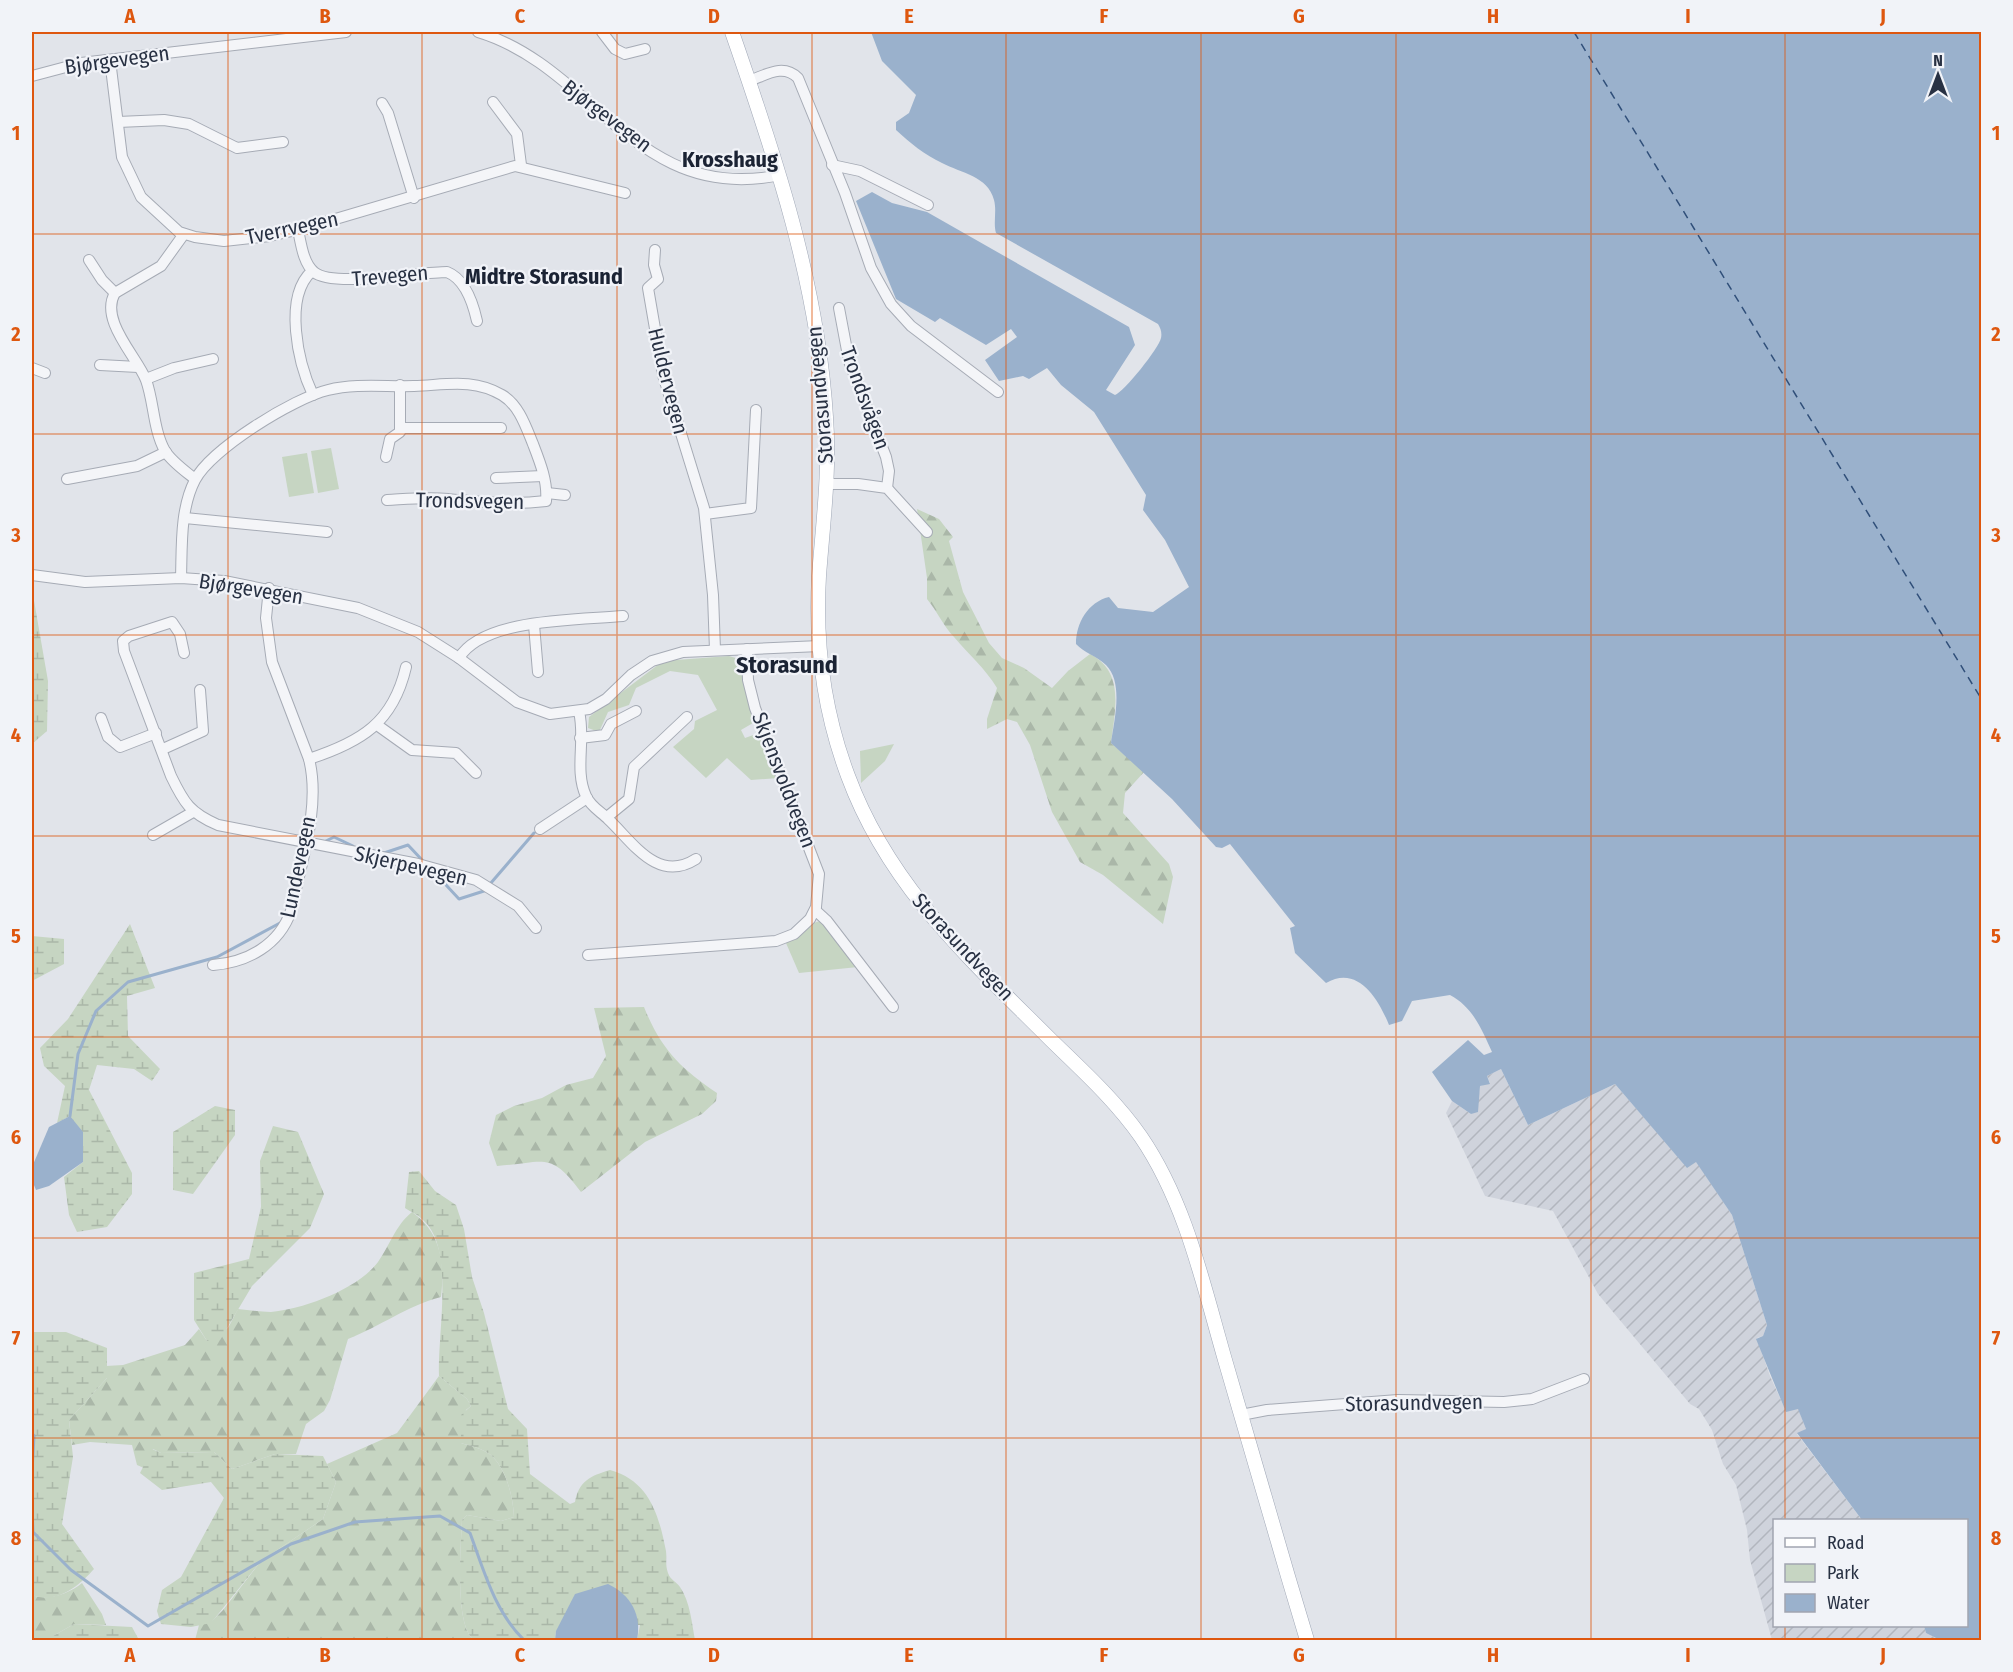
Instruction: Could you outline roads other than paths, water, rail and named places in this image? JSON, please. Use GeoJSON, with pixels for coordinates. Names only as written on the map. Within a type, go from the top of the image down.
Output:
{"type":"FeatureCollection","features":[{"type":"Feature","properties":{"kind":"main road","name":"Storasundvegen"},"geometry":{"type":"LineString","coordinates":[[732,32],[780,175],[799,248],[819,348],[826,413],[828,484],[819,578],[820,646],[827,705],[844,764],[867,819],[898,874],[921,906],[951,941],[1121,1111],[1158,1164],[1189,1239],[1306,1641]]}},
{"type":"Feature","properties":{"kind":"street","name":"Bjørgevegen"},"geometry":{"type":"LineString","coordinates":[[32,75],[55,68],[110,60],[346,32]]}},
{"type":"Feature","properties":{"kind":"street","name":"Bjørgevegen"},"geometry":{"type":"LineString","coordinates":[[478,32],[505,41],[529,55],[617,127],[681,169],[723,180],[752,180],[780,175]]}},
{"type":"Feature","properties":{"kind":"street"},"geometry":{"type":"LineString","coordinates":[[602,32],[615,49],[625,54],[645,49]]}},
{"type":"Feature","properties":{"kind":"street","name":"Tverrvegen"},"geometry":{"type":"LineString","coordinates":[[110,60],[123,157],[141,197],[156,213],[183,234],[233,240],[298,230],[521,165]]}},
{"type":"Feature","properties":{"kind":"street"},"geometry":{"type":"LineString","coordinates":[[749,81],[779,70],[789,71],[798,78],[872,268],[898,314],[998,392]]}},
{"type":"Feature","properties":{"kind":"street"},"geometry":{"type":"LineString","coordinates":[[493,102],[517,134],[521,165],[625,193]]}},
{"type":"Feature","properties":{"kind":"street"},"geometry":{"type":"LineString","coordinates":[[382,103],[388,113],[414,198]]}},
{"type":"Feature","properties":{"kind":"street"},"geometry":{"type":"LineString","coordinates":[[118,122],[156,120],[189,124],[237,148],[283,142]]}},
{"type":"Feature","properties":{"kind":"street"},"geometry":{"type":"LineString","coordinates":[[832,165],[860,171],[928,205]]}},
{"type":"Feature","properties":{"kind":"street"},"geometry":{"type":"LineString","coordinates":[[298,230],[304,255],[312,271],[299,288],[295,320],[313,395]]}},
{"type":"Feature","properties":{"kind":"street"},"geometry":{"type":"LineString","coordinates":[[183,234],[161,266],[143,279],[115,292],[112,298],[112,313],[127,348],[146,379],[166,452],[195,479]]}},
{"type":"Feature","properties":{"kind":"street","name":"Huldervegen"},"geometry":{"type":"LineString","coordinates":[[655,250],[654,265],[658,279],[648,288],[657,347],[705,514],[713,595],[715,650]]}},
{"type":"Feature","properties":{"kind":"street"},"geometry":{"type":"LineString","coordinates":[[89,260],[102,280],[115,292]]}},
{"type":"Feature","properties":{"kind":"street","name":"Trevegen"},"geometry":{"type":"LineString","coordinates":[[312,271],[324,278],[338,280],[447,272],[458,278],[473,303],[477,321]]}},
{"type":"Feature","properties":{"kind":"street","name":"Trondsvågen"},"geometry":{"type":"LineString","coordinates":[[839,308],[849,361],[886,457],[889,471],[887,488]]}},
{"type":"Feature","properties":{"kind":"street"},"geometry":{"type":"LineString","coordinates":[[146,379],[174,368],[213,359]]}},
{"type":"Feature","properties":{"kind":"street"},"geometry":{"type":"LineString","coordinates":[[100,365],[138,367]]}},
{"type":"Feature","properties":{"kind":"street"},"geometry":{"type":"LineString","coordinates":[[32,368],[45,373]]}},
{"type":"Feature","properties":{"kind":"street","name":"Trondsvegen"},"geometry":{"type":"LineString","coordinates":[[181,578],[187,503],[195,479],[204,466],[231,443],[313,395],[345,387],[471,383],[485,386],[505,396],[514,405],[527,428],[547,493],[546,501],[532,503],[475,503],[446,499],[387,500]]}},
{"type":"Feature","properties":{"kind":"street"},"geometry":{"type":"LineString","coordinates":[[386,457],[390,439],[400,432],[400,385]]}},
{"type":"Feature","properties":{"kind":"street"},"geometry":{"type":"LineString","coordinates":[[705,514],[751,508],[756,410]]}},
{"type":"Feature","properties":{"kind":"street"},"geometry":{"type":"LineString","coordinates":[[400,428],[501,428]]}},
{"type":"Feature","properties":{"kind":"street"},"geometry":{"type":"LineString","coordinates":[[67,479],[137,466],[166,452]]}},
{"type":"Feature","properties":{"kind":"street","name":"Trondsvegen"},"geometry":{"type":"LineString","coordinates":[[496,478],[543,476]]}},
{"type":"Feature","properties":{"kind":"street"},"geometry":{"type":"LineString","coordinates":[[828,484],[858,484],[887,488],[927,532]]}},
{"type":"Feature","properties":{"kind":"street","name":"Trondsvegen"},"geometry":{"type":"LineString","coordinates":[[547,493],[565,495]]}},
{"type":"Feature","properties":{"kind":"street"},"geometry":{"type":"LineString","coordinates":[[185,518],[327,532]]}},
{"type":"Feature","properties":{"kind":"street","name":"Bjørgevegen"},"geometry":{"type":"LineString","coordinates":[[32,574],[85,582],[181,578],[224,581],[268,588],[380,615],[418,632],[459,658],[494,686],[530,709],[550,714],[579,712],[606,699],[631,675],[652,661],[682,652],[820,646]]}},
{"type":"Feature","properties":{"kind":"street","name":"Lundevegen"},"geometry":{"type":"LineString","coordinates":[[213,965],[262,950],[279,936],[291,911],[313,791],[309,759],[272,662],[266,618],[268,588]]}},
{"type":"Feature","properties":{"kind":"street"},"geometry":{"type":"LineString","coordinates":[[459,658],[472,641],[487,633],[507,627],[623,616]]}},
{"type":"Feature","properties":{"kind":"street"},"geometry":{"type":"LineString","coordinates":[[153,835],[193,812],[181,796],[171,776],[163,748],[158,744],[156,733],[124,651],[124,639],[172,622],[180,634],[184,653]]}},
{"type":"Feature","properties":{"kind":"street"},"geometry":{"type":"LineString","coordinates":[[534,625],[538,672]]}},
{"type":"Feature","properties":{"kind":"street","name":"Skjensvoldvegen"},"geometry":{"type":"LineString","coordinates":[[747,650],[748,680],[755,708],[819,874],[815,910]]}},
{"type":"Feature","properties":{"kind":"street"},"geometry":{"type":"LineString","coordinates":[[309,759],[344,746],[377,725],[401,688],[406,667]]}},
{"type":"Feature","properties":{"kind":"street"},"geometry":{"type":"LineString","coordinates":[[163,748],[203,731],[200,690]]}},
{"type":"Feature","properties":{"kind":"street"},"geometry":{"type":"LineString","coordinates":[[580,738],[605,735],[611,724],[636,711]]}},
{"type":"Feature","properties":{"kind":"street"},"geometry":{"type":"LineString","coordinates":[[579,712],[581,770],[587,798],[642,855],[658,864],[689,863],[696,859]]}},
{"type":"Feature","properties":{"kind":"street"},"geometry":{"type":"LineString","coordinates":[[606,817],[629,799],[634,766],[687,717]]}},
{"type":"Feature","properties":{"kind":"street"},"geometry":{"type":"LineString","coordinates":[[101,718],[108,737],[120,747],[156,733]]}},
{"type":"Feature","properties":{"kind":"street"},"geometry":{"type":"LineString","coordinates":[[377,725],[412,750],[456,753],[476,773]]}},
{"type":"Feature","properties":{"kind":"street"},"geometry":{"type":"LineString","coordinates":[[540,829],[587,798]]}},
{"type":"Feature","properties":{"kind":"street","name":"Skjerpevegen"},"geometry":{"type":"LineString","coordinates":[[193,812],[218,825],[418,864],[476,880],[518,906],[536,928]]}},
{"type":"Feature","properties":{"kind":"street"},"geometry":{"type":"LineString","coordinates":[[588,955],[776,941],[804,927],[815,910],[827,921],[893,1007]]}},
{"type":"Feature","properties":{"kind":"street","name":"Storasundvegen"},"geometry":{"type":"LineString","coordinates":[[1241,1415],[1267,1410],[1388,1401],[1504,1402],[1532,1399],[1584,1379]]}},
{"type":"Feature","properties":{"kind":"water"},"geometry":{"type":"Polygon","coordinates":[[[871,32],[1981,32],[1981,1640],[1940,1640],[1926,1633],[1924,1627],[1968,1627],[1968,1519],[1861,1519],[1797,1433],[1806,1429],[1798,1409],[1786,1412],[1756,1339],[1763,1336],[1767,1325],[1732,1215],[1696,1162],[1687,1168],[1615,1084],[1528,1125],[1501,1069],[1487,1076],[1490,1084],[1480,1086],[1478,1112],[1471,1114],[1452,1101],[1432,1072],[1468,1040],[1484,1055],[1492,1052],[1476,1020],[1465,1006],[1450,995],[1412,1001],[1402,1021],[1389,1025],[1373,996],[1357,981],[1337,978],[1326,983],[1295,953],[1290,928],[1295,926],[1230,844],[1222,848],[1216,847],[1172,799],[1111,743],[1116,702],[1115,682],[1106,665],[1076,644],[1081,621],[1089,609],[1109,597],[1118,608],[1153,612],[1189,587],[1165,540],[1143,510],[1146,495],[1094,412],[1061,385],[1047,368],[1029,379],[1023,376],[999,381],[985,360],[1017,337],[1011,329],[986,345],[940,318],[935,322],[896,299],[856,201],[872,192],[892,203],[927,212],[1129,327],[1135,345],[1106,390],[1115,395],[1148,360],[1159,343],[1161,329],[1158,324],[996,233],[994,200],[986,186],[973,176],[930,156],[896,130],[896,122],[909,113],[916,95],[882,61],[871,32]]]}},
{"type":"Feature","properties":{"kind":"water"},"geometry":{"type":"Polygon","coordinates":[[[70,1116],[83,1132],[83,1162],[49,1186],[36,1190],[32,1180],[32,1167],[49,1127],[70,1116]]]}},
{"type":"Feature","properties":{"kind":"water"},"geometry":{"type":"Polygon","coordinates":[[[608,1584],[623,1594],[633,1607],[638,1622],[637,1640],[555,1640],[556,1631],[575,1594],[608,1584]]]}},
{"type":"Feature","properties":{"kind":"waterway"},"geometry":{"type":"LineString","coordinates":[[434,872],[459,899],[484,891],[534,833]]}},
{"type":"Feature","properties":{"kind":"waterway"},"geometry":{"type":"LineString","coordinates":[[324,842],[334,837],[353,846]]}},
{"type":"Feature","properties":{"kind":"waterway"},"geometry":{"type":"LineString","coordinates":[[384,853],[408,845],[423,861]]}},
{"type":"Feature","properties":{"kind":"waterway"},"geometry":{"type":"LineString","coordinates":[[70,1116],[78,1054],[96,1011],[128,982],[217,957],[280,923]]}},
{"type":"Feature","properties":{"kind":"waterway"},"geometry":{"type":"LineString","coordinates":[[32,1433],[34,1436],[32,1471]]}},
{"type":"Feature","properties":{"kind":"waterway"},"geometry":{"type":"LineString","coordinates":[[32,1511],[33,1532],[71,1570],[148,1626],[291,1544],[355,1522],[440,1516],[470,1533],[498,1604],[505,1617],[524,1640]]}},
{"type":"Feature","properties":{"kind":"district","name":"Krosshaug"},"geometry":{"type":"Point","coordinates":[730,159]}},
{"type":"Feature","properties":{"kind":"district","name":"Midtre Storasund"},"geometry":{"type":"Point","coordinates":[544,276]}},
{"type":"Feature","properties":{"kind":"district","name":"Storasund"},"geometry":{"type":"Point","coordinates":[787,665]}}]}
